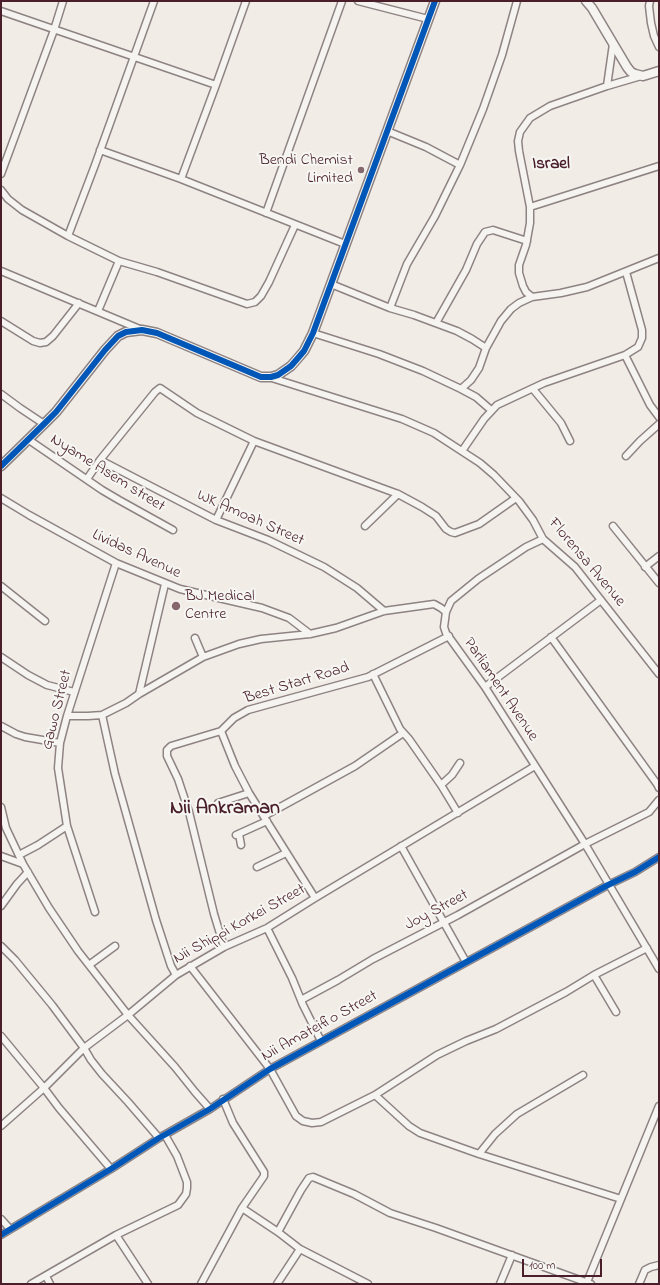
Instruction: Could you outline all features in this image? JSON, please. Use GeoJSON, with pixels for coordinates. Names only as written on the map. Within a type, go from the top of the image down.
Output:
{"type":"FeatureCollection","features":[{"type":"Feature","properties":{"kind":"street"},"geometry":{"type":"LineString","coordinates":[[1,174],[54,30],[63,1]]}},
{"type":"Feature","properties":{"kind":"street"},"geometry":{"type":"LineString","coordinates":[[68,236],[154,1]]}},
{"type":"Feature","properties":{"kind":"street"},"geometry":{"type":"LineString","coordinates":[[181,179],[246,1]]}},
{"type":"Feature","properties":{"kind":"street"},"geometry":{"type":"LineString","coordinates":[[266,213],[342,1]]}},
{"type":"Feature","properties":{"kind":"street"},"geometry":{"type":"LineString","coordinates":[[358,1],[428,19]]}},
{"type":"Feature","properties":{"kind":"street"},"geometry":{"type":"LineString","coordinates":[[1,271],[142,330],[158,333],[261,377],[272,377],[283,372],[304,351],[313,333],[435,1]]}},
{"type":"Feature","properties":{"kind":"street"},"geometry":{"type":"LineString","coordinates":[[390,308],[407,264],[435,216],[460,165],[502,56],[517,1]]}},
{"type":"Feature","properties":{"kind":"street"},"geometry":{"type":"LineString","coordinates":[[586,1],[592,8],[627,67],[631,72],[643,76]]}},
{"type":"Feature","properties":{"kind":"street"},"geometry":{"type":"LineString","coordinates":[[650,1],[649,6],[651,23],[654,36],[659,47]]}},
{"type":"Feature","properties":{"kind":"street"},"geometry":{"type":"LineString","coordinates":[[1,11],[216,85]]}},
{"type":"Feature","properties":{"kind":"street"},"geometry":{"type":"LineString","coordinates":[[607,86],[613,44]]}},
{"type":"Feature","properties":{"kind":"street"},"geometry":{"type":"LineString","coordinates":[[532,297],[526,292],[519,273],[519,265],[527,241],[530,223],[530,207],[519,151],[518,141],[520,132],[530,118],[550,106],[607,86],[659,71]]}},
{"type":"Feature","properties":{"kind":"street"},"geometry":{"type":"LineString","coordinates":[[387,131],[426,147],[460,165]]}},
{"type":"Feature","properties":{"kind":"street"},"geometry":{"type":"LineString","coordinates":[[100,150],[181,179],[345,244]]}},
{"type":"Feature","properties":{"kind":"street"},"geometry":{"type":"LineString","coordinates":[[530,207],[659,166]]}},
{"type":"Feature","properties":{"kind":"street"},"geometry":{"type":"LineString","coordinates":[[1,190],[8,199],[22,210],[68,236],[119,261],[157,272],[247,304],[256,302],[261,296],[295,225]]}},
{"type":"Feature","properties":{"kind":"street"},"geometry":{"type":"LineString","coordinates":[[436,323],[466,270],[477,244],[486,232],[493,230],[527,241]]}},
{"type":"Feature","properties":{"kind":"street"},"geometry":{"type":"LineString","coordinates":[[461,388],[471,380],[479,368],[486,348],[501,321],[519,303],[532,297],[573,290],[626,272],[659,258]]}},
{"type":"Feature","properties":{"kind":"street"},"geometry":{"type":"LineString","coordinates":[[98,311],[119,261]]}},
{"type":"Feature","properties":{"kind":"street"},"geometry":{"type":"LineString","coordinates":[[462,451],[491,410],[504,401],[625,355],[638,347],[642,335],[626,272]]}},
{"type":"Feature","properties":{"kind":"street"},"geometry":{"type":"LineString","coordinates":[[331,284],[390,308],[436,323],[472,339],[486,348]]}},
{"type":"Feature","properties":{"kind":"street"},"geometry":{"type":"LineString","coordinates":[[1,321],[32,341],[40,343],[46,342],[53,336],[79,303]]}},
{"type":"Feature","properties":{"kind":"street"},"geometry":{"type":"LineString","coordinates":[[1,466],[56,412],[118,336],[126,332],[142,330]]}},
{"type":"Feature","properties":{"kind":"street"},"geometry":{"type":"LineString","coordinates":[[313,333],[404,363],[461,388],[476,397],[491,410]]}},
{"type":"Feature","properties":{"kind":"street"},"geometry":{"type":"LineString","coordinates":[[625,355],[650,405],[659,417]]}},
{"type":"Feature","properties":{"kind":"street","name":"Florensa Avenue"},"geometry":{"type":"LineString","coordinates":[[272,377],[402,419],[434,433],[462,451],[494,475],[516,498],[533,520],[543,538],[575,567],[659,674]]}},
{"type":"Feature","properties":{"kind":"street"},"geometry":{"type":"LineString","coordinates":[[86,479],[155,392],[160,388],[197,413],[254,441],[398,494],[436,516],[450,532],[455,533],[479,524],[516,498]]}},
{"type":"Feature","properties":{"kind":"street"},"geometry":{"type":"LineString","coordinates":[[533,389],[561,423],[570,441]]}},
{"type":"Feature","properties":{"kind":"street"},"geometry":{"type":"LineString","coordinates":[[1,394],[44,424]]}},
{"type":"Feature","properties":{"kind":"street"},"geometry":{"type":"LineString","coordinates":[[626,456],[659,424]]}},
{"type":"Feature","properties":{"kind":"street","name":"Nyame Asem street"},"geometry":{"type":"LineString","coordinates":[[29,440],[119,500],[173,530]]}},
{"type":"Feature","properties":{"kind":"street"},"geometry":{"type":"LineString","coordinates":[[216,520],[254,441]]}},
{"type":"Feature","properties":{"kind":"street","name":"WK Amoah Street"},"geometry":{"type":"LineString","coordinates":[[100,460],[216,520],[268,540],[324,567],[357,588],[384,611]]}},
{"type":"Feature","properties":{"kind":"street"},"geometry":{"type":"LineString","coordinates":[[366,526],[398,494]]}},
{"type":"Feature","properties":{"kind":"street","name":"Lividas Avenue"},"geometry":{"type":"LineString","coordinates":[[1,498],[116,563],[164,584],[180,589],[262,608],[289,618],[310,634]]}},
{"type":"Feature","properties":{"kind":"street"},"geometry":{"type":"LineString","coordinates":[[613,526],[659,583]]}},
{"type":"Feature","properties":{"kind":"street"},"geometry":{"type":"LineString","coordinates":[[67,716],[102,715],[126,703],[203,657],[239,644],[261,639],[310,634],[336,628],[384,611],[434,604],[446,612],[451,601],[478,579],[526,547],[543,538]]}},
{"type":"Feature","properties":{"kind":"street"},"geometry":{"type":"LineString","coordinates":[[645,567],[659,556]]}},
{"type":"Feature","properties":{"kind":"street","name":"Gawo Street"},"geometry":{"type":"LineString","coordinates":[[95,912],[67,826],[58,768],[60,743],[67,716],[116,563]]}},
{"type":"Feature","properties":{"kind":"street"},"geometry":{"type":"LineString","coordinates":[[139,694],[164,584]]}},
{"type":"Feature","properties":{"kind":"street"},"geometry":{"type":"LineString","coordinates":[[1,586],[45,621]]}},
{"type":"Feature","properties":{"kind":"street"},"geometry":{"type":"LineString","coordinates":[[486,687],[601,600]]}},
{"type":"Feature","properties":{"kind":"street","name":"Parliament Avenue"},"geometry":{"type":"LineString","coordinates":[[446,612],[444,627],[449,636],[486,687],[585,844],[659,969]]}},
{"type":"Feature","properties":{"kind":"street","name":"Best Start Road"},"geometry":{"type":"LineString","coordinates":[[224,947],[189,812],[178,780],[167,756],[167,750],[171,746],[220,731],[234,718],[248,710],[373,674],[449,636]]}},
{"type":"Feature","properties":{"kind":"street"},"geometry":{"type":"LineString","coordinates":[[551,637],[659,788]]}},
{"type":"Feature","properties":{"kind":"street"},"geometry":{"type":"LineString","coordinates":[[195,638],[203,657]]}},
{"type":"Feature","properties":{"kind":"street"},"geometry":{"type":"LineString","coordinates":[[1,657],[46,685],[74,692]]}},
{"type":"Feature","properties":{"kind":"street"},"geometry":{"type":"LineString","coordinates":[[373,674],[400,729],[409,739],[441,784],[458,813]]}},
{"type":"Feature","properties":{"kind":"street"},"geometry":{"type":"LineString","coordinates":[[102,715],[115,774],[156,920],[171,966],[176,975]]}},
{"type":"Feature","properties":{"kind":"street"},"geometry":{"type":"LineString","coordinates":[[1,726],[25,737],[60,743]]}},
{"type":"Feature","properties":{"kind":"street"},"geometry":{"type":"LineString","coordinates":[[220,731],[235,766],[249,793],[315,898]]}},
{"type":"Feature","properties":{"kind":"street"},"geometry":{"type":"LineString","coordinates":[[242,845],[237,835],[355,766],[403,733]]}},
{"type":"Feature","properties":{"kind":"street"},"geometry":{"type":"LineString","coordinates":[[441,784],[452,775],[460,763]]}},
{"type":"Feature","properties":{"kind":"street","name":"Nii Shippi Korkei Street"},"geometry":{"type":"LineString","coordinates":[[1,1126],[44,1088],[84,1048],[128,1015],[176,975],[224,947],[266,928],[535,766]]}},
{"type":"Feature","properties":{"kind":"street"},"geometry":{"type":"LineString","coordinates":[[218,803],[249,793]]}},
{"type":"Feature","properties":{"kind":"street","name":"Joy Street"},"geometry":{"type":"LineString","coordinates":[[301,1000],[372,959],[585,844],[649,812],[659,800]]}},
{"type":"Feature","properties":{"kind":"street"},"geometry":{"type":"LineString","coordinates":[[1,807],[6,828],[23,864],[62,928],[128,1015],[175,1067],[210,1109]]}},
{"type":"Feature","properties":{"kind":"street"},"geometry":{"type":"LineString","coordinates":[[19,855],[30,850],[67,826]]}},
{"type":"Feature","properties":{"kind":"street"},"geometry":{"type":"LineString","coordinates":[[401,846],[466,962]]}},
{"type":"Feature","properties":{"kind":"street"},"geometry":{"type":"LineString","coordinates":[[258,867],[286,853]]}},
{"type":"Feature","properties":{"kind":"street"},"geometry":{"type":"LineString","coordinates":[[1,856],[23,864]]}},
{"type":"Feature","properties":{"kind":"street","name":"Nii Amateifio Street"},"geometry":{"type":"LineString","coordinates":[[1,1235],[112,1169],[162,1136],[210,1109],[270,1069],[634,872],[659,857]]}},
{"type":"Feature","properties":{"kind":"street"},"geometry":{"type":"LineString","coordinates":[[1,906],[28,872]]}},
{"type":"Feature","properties":{"kind":"street"},"geometry":{"type":"LineString","coordinates":[[266,928],[292,978],[321,1041]]}},
{"type":"Feature","properties":{"kind":"street"},"geometry":{"type":"LineString","coordinates":[[1,946],[15,960],[39,989],[102,1074],[162,1136],[177,1156],[187,1182],[186,1194],[178,1205],[116,1235],[31,1284]]}},
{"type":"Feature","properties":{"kind":"street"},"geometry":{"type":"LineString","coordinates":[[89,965],[115,946]]}},
{"type":"Feature","properties":{"kind":"street"},"geometry":{"type":"LineString","coordinates":[[190,966],[270,1069],[296,1116],[303,1121],[312,1123],[321,1122],[376,1095],[437,1055],[496,1029],[566,992],[594,975],[647,948]]}},
{"type":"Feature","properties":{"kind":"street"},"geometry":{"type":"LineString","coordinates":[[594,975],[616,1012]]}},
{"type":"Feature","properties":{"kind":"street"},"geometry":{"type":"LineString","coordinates":[[1,1036],[59,1108],[112,1169]]}},
{"type":"Feature","properties":{"kind":"street"},"geometry":{"type":"LineString","coordinates":[[479,1154],[495,1134],[517,1114],[583,1076]]}},
{"type":"Feature","properties":{"kind":"street"},"geometry":{"type":"LineString","coordinates":[[376,1095],[408,1126],[420,1133],[479,1154],[622,1199]]}},
{"type":"Feature","properties":{"kind":"street"},"geometry":{"type":"LineString","coordinates":[[201,1284],[242,1208],[264,1176],[264,1172],[233,1123],[223,1099]]}},
{"type":"Feature","properties":{"kind":"street"},"geometry":{"type":"LineString","coordinates":[[278,1232],[305,1184],[309,1178],[313,1177],[354,1194],[390,1213],[589,1283],[659,1106]]}},
{"type":"Feature","properties":{"kind":"street"},"geometry":{"type":"LineString","coordinates":[[242,1208],[300,1249],[368,1284]]}},
{"type":"Feature","properties":{"kind":"street"},"geometry":{"type":"LineString","coordinates":[[1,1219],[10,1229]]}},
{"type":"Feature","properties":{"kind":"street"},"geometry":{"type":"LineString","coordinates":[[116,1235],[148,1284]]}},
{"type":"Feature","properties":{"kind":"street"},"geometry":{"type":"LineString","coordinates":[[277,1284],[300,1249]]}},
{"type":"Feature","properties":{"kind":"street"},"geometry":{"type":"LineString","coordinates":[[500,1284],[512,1255]]}},
{"type":"Feature","properties":{"kind":"street"},"geometry":{"type":"LineString","coordinates":[[639,1284],[646,1270],[659,1265]]}},
{"type":"Feature","properties":{"kind":"street"},"geometry":{"type":"LineString","coordinates":[[46,1276],[50,1284]]}},
{"type":"Feature","properties":{"kind":"cycle path"},"geometry":{"type":"LineString","coordinates":[[1,466],[56,412],[105,350],[118,336],[126,332],[142,330],[157,333],[261,377],[278,375],[291,366],[304,351],[313,333],[435,1]]}},
{"type":"Feature","properties":{"kind":"cycle path"},"geometry":{"type":"LineString","coordinates":[[1,1235],[111,1169],[159,1138],[210,1109],[270,1069],[608,885],[635,872],[659,857]]}},
{"type":"Feature","properties":{"kind":"place","name":"Bendi Chemist Limited"},"geometry":{"type":"Point","coordinates":[361,170]}},
{"type":"Feature","properties":{"kind":"place","name":"BJ Medical Centre"},"geometry":{"type":"Point","coordinates":[176,606]}},
{"type":"Feature","properties":{"kind":"district","name":"Israel"},"geometry":{"type":"Point","coordinates":[551,165]}},
{"type":"Feature","properties":{"kind":"district","name":"Nii Ankraman"},"geometry":{"type":"Point","coordinates":[225,810]}}]}
